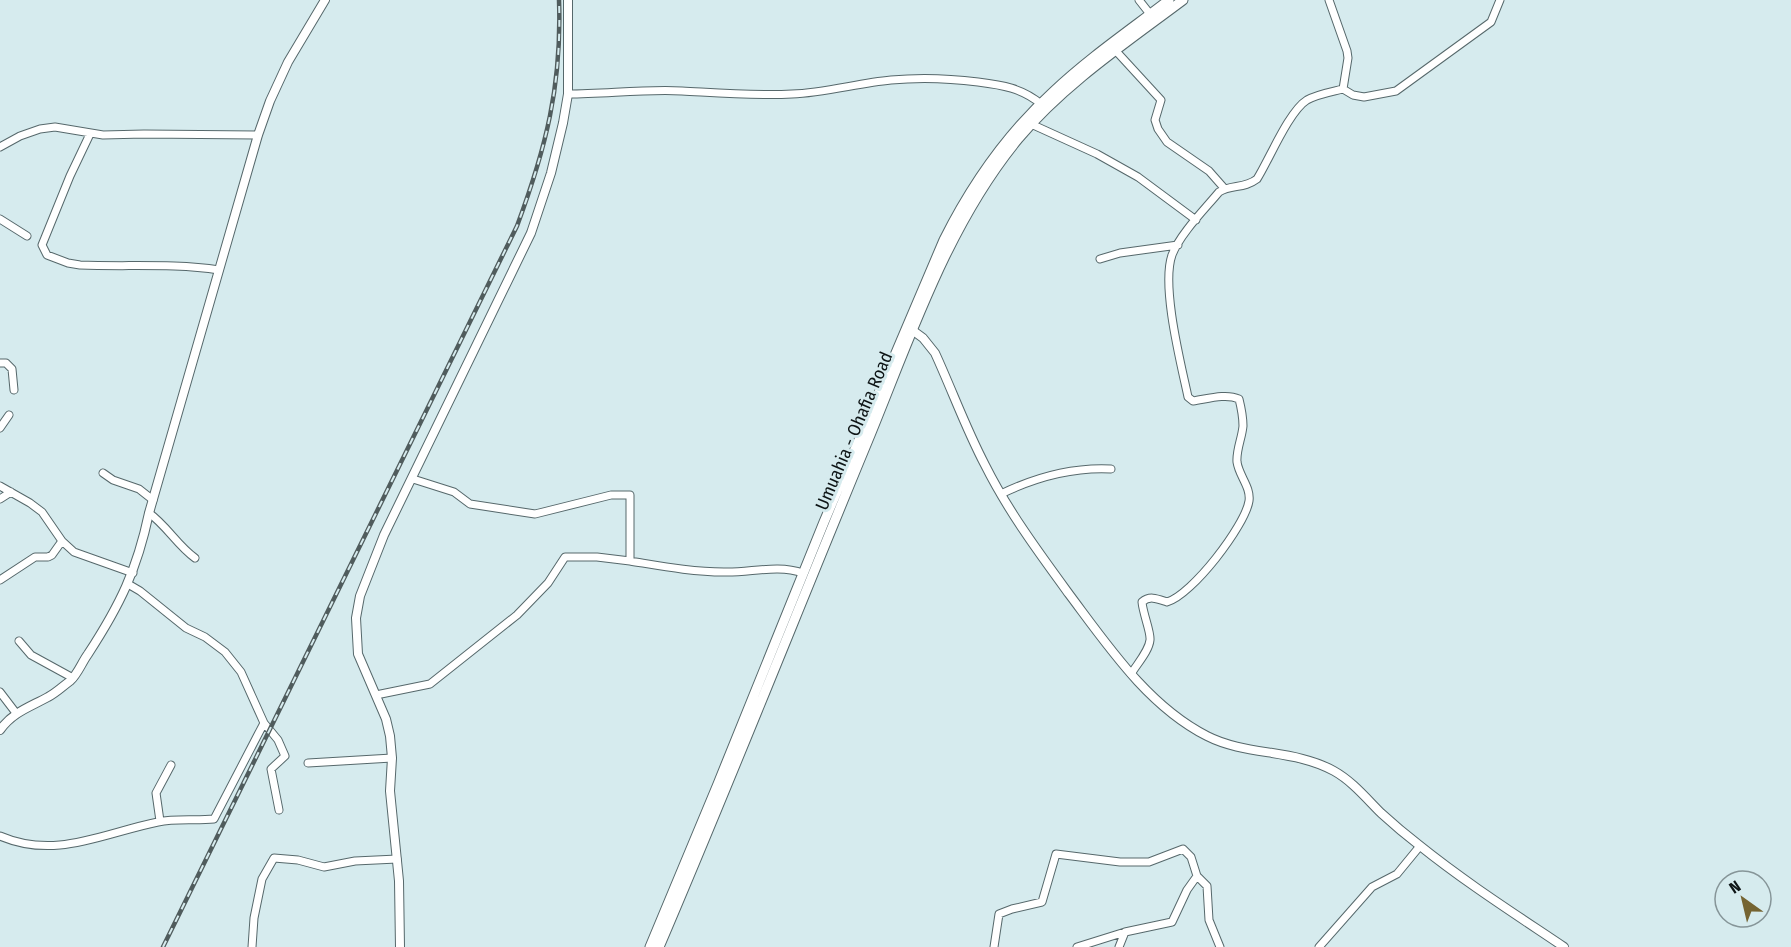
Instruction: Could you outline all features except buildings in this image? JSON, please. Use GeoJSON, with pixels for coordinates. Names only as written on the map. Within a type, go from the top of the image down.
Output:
{"type":"FeatureCollection","features":[{"type":"Feature","properties":{"kind":"main road","name":"Umuahia - Ohafia Road"},"geometry":{"type":"LineString","coordinates":[[659,947],[705,840],[956,215],[995,157],[1041,104],[1087,63],[1169,0]]}},
{"type":"Feature","properties":{"kind":"main road","name":"Umuahia - Ohafia Road"},"geometry":{"type":"LineString","coordinates":[[650,947],[803,573],[910,328],[966,215],[997,167],[1031,124],[1057,99],[1183,0]]}},
{"type":"Feature","properties":{"kind":"street"},"geometry":{"type":"LineString","coordinates":[[0,730],[6,721],[23,708],[50,696],[73,678],[108,624],[133,573],[258,135],[270,101],[288,62],[325,0]]}},
{"type":"Feature","properties":{"kind":"street"},"geometry":{"type":"LineString","coordinates":[[400,947],[397,859],[390,791],[392,758],[386,719],[358,654],[356,618],[368,571],[531,233],[551,173],[568,94],[568,0]]}},
{"type":"Feature","properties":{"kind":"street"},"geometry":{"type":"LineString","coordinates":[[1139,0],[1150,14]]}},
{"type":"Feature","properties":{"kind":"street"},"geometry":{"type":"LineString","coordinates":[[1329,0],[1347,51],[1343,89]]}},
{"type":"Feature","properties":{"kind":"street"},"geometry":{"type":"LineString","coordinates":[[1131,674],[1151,638],[1145,622],[1142,602],[1153,598],[1167,602],[1187,590],[1208,567],[1242,521],[1249,500],[1248,488],[1237,462],[1243,426],[1239,399],[1224,397],[1193,401],[1188,397],[1176,345],[1169,282],[1171,256],[1219,192],[1224,188],[1242,187],[1257,179],[1295,112],[1306,101],[1321,94],[1343,89],[1353,95],[1364,97],[1396,91],[1491,22],[1500,0]]}},
{"type":"Feature","properties":{"kind":"street"},"geometry":{"type":"LineString","coordinates":[[1116,51],[1161,100],[1155,120],[1167,142],[1209,171],[1224,188]]}},
{"type":"Feature","properties":{"kind":"street"},"geometry":{"type":"LineString","coordinates":[[568,94],[681,91],[721,94],[809,93],[890,80],[936,77],[1016,88],[1030,94],[1041,104]]}},
{"type":"Feature","properties":{"kind":"street"},"geometry":{"type":"LineString","coordinates":[[1031,124],[1097,154],[1138,177],[1196,220]]}},
{"type":"Feature","properties":{"kind":"street"},"geometry":{"type":"LineString","coordinates":[[0,147],[40,129],[55,127],[90,134],[258,135]]}},
{"type":"Feature","properties":{"kind":"street"},"geometry":{"type":"LineString","coordinates":[[90,134],[42,245],[47,255],[80,265],[157,265],[219,270]]}},
{"type":"Feature","properties":{"kind":"street"},"geometry":{"type":"LineString","coordinates":[[0,219],[27,236]]}},
{"type":"Feature","properties":{"kind":"street"},"geometry":{"type":"LineString","coordinates":[[1100,259],[1120,253],[1178,245]]}},
{"type":"Feature","properties":{"kind":"street"},"geometry":{"type":"LineString","coordinates":[[910,328],[923,338],[935,353],[984,464],[1026,535],[1109,648],[1131,674],[1180,720],[1206,736],[1227,745],[1297,758],[1333,771],[1349,782],[1420,846],[1479,890],[1564,947]]}},
{"type":"Feature","properties":{"kind":"street"},"geometry":{"type":"LineString","coordinates":[[0,363],[6,363],[12,369],[14,390]]}},
{"type":"Feature","properties":{"kind":"street"},"geometry":{"type":"LineString","coordinates":[[0,428],[9,415]]}},
{"type":"Feature","properties":{"kind":"street"},"geometry":{"type":"LineString","coordinates":[[1001,494],[1042,476],[1073,471],[1111,469]]}},
{"type":"Feature","properties":{"kind":"street"},"geometry":{"type":"LineString","coordinates":[[104,473],[113,480],[139,489],[153,500]]}},
{"type":"Feature","properties":{"kind":"street"},"geometry":{"type":"LineString","coordinates":[[413,479],[454,492],[470,504],[535,514],[611,495],[630,495],[630,561]]}},
{"type":"Feature","properties":{"kind":"street"},"geometry":{"type":"LineString","coordinates":[[0,486],[30,502],[42,512],[62,541],[74,552],[133,573]]}},
{"type":"Feature","properties":{"kind":"street"},"geometry":{"type":"LineString","coordinates":[[0,499],[11,492]]}},
{"type":"Feature","properties":{"kind":"street"},"geometry":{"type":"LineString","coordinates":[[149,513],[159,520],[181,546],[195,558]]}},
{"type":"Feature","properties":{"kind":"street"},"geometry":{"type":"LineString","coordinates":[[0,580],[35,557],[52,555],[62,541]]}},
{"type":"Feature","properties":{"kind":"street"},"geometry":{"type":"LineString","coordinates":[[376,695],[430,684],[517,615],[548,583],[565,557],[597,557],[674,569],[724,573],[789,568],[803,573]]}},
{"type":"Feature","properties":{"kind":"street"},"geometry":{"type":"LineString","coordinates":[[128,584],[186,628],[205,637],[225,652],[241,672],[264,723],[278,740],[285,756],[271,769],[279,810]]}},
{"type":"Feature","properties":{"kind":"street"},"geometry":{"type":"LineString","coordinates":[[19,641],[31,655],[73,678]]}},
{"type":"Feature","properties":{"kind":"street"},"geometry":{"type":"LineString","coordinates":[[0,692],[16,713]]}},
{"type":"Feature","properties":{"kind":"street"},"geometry":{"type":"LineString","coordinates":[[0,836],[33,845],[55,847],[160,821],[216,817],[264,723]]}},
{"type":"Feature","properties":{"kind":"street"},"geometry":{"type":"LineString","coordinates":[[308,763],[392,758]]}},
{"type":"Feature","properties":{"kind":"street"},"geometry":{"type":"LineString","coordinates":[[160,821],[156,793],[171,765]]}},
{"type":"Feature","properties":{"kind":"street"},"geometry":{"type":"LineString","coordinates":[[1319,947],[1372,887],[1403,869],[1420,846]]}},
{"type":"Feature","properties":{"kind":"street"},"geometry":{"type":"LineString","coordinates":[[994,947],[999,914],[1042,902],[1056,854],[1120,862],[1149,862],[1183,849],[1191,857],[1197,876],[1207,886],[1209,920],[1220,947]]}},
{"type":"Feature","properties":{"kind":"street"},"geometry":{"type":"LineString","coordinates":[[252,947],[254,918],[262,879],[274,858],[298,860],[324,867],[355,861],[397,859]]}},
{"type":"Feature","properties":{"kind":"street"},"geometry":{"type":"LineString","coordinates":[[1077,947],[1125,932],[1172,922],[1186,890],[1197,876]]}},
{"type":"Feature","properties":{"kind":"street"},"geometry":{"type":"LineString","coordinates":[[1119,947],[1125,932]]}},
{"type":"Feature","properties":{"kind":"railway"},"geometry":{"type":"LineString","coordinates":[[163,947],[517,226],[536,170],[550,116],[558,60],[559,0]]}}]}
